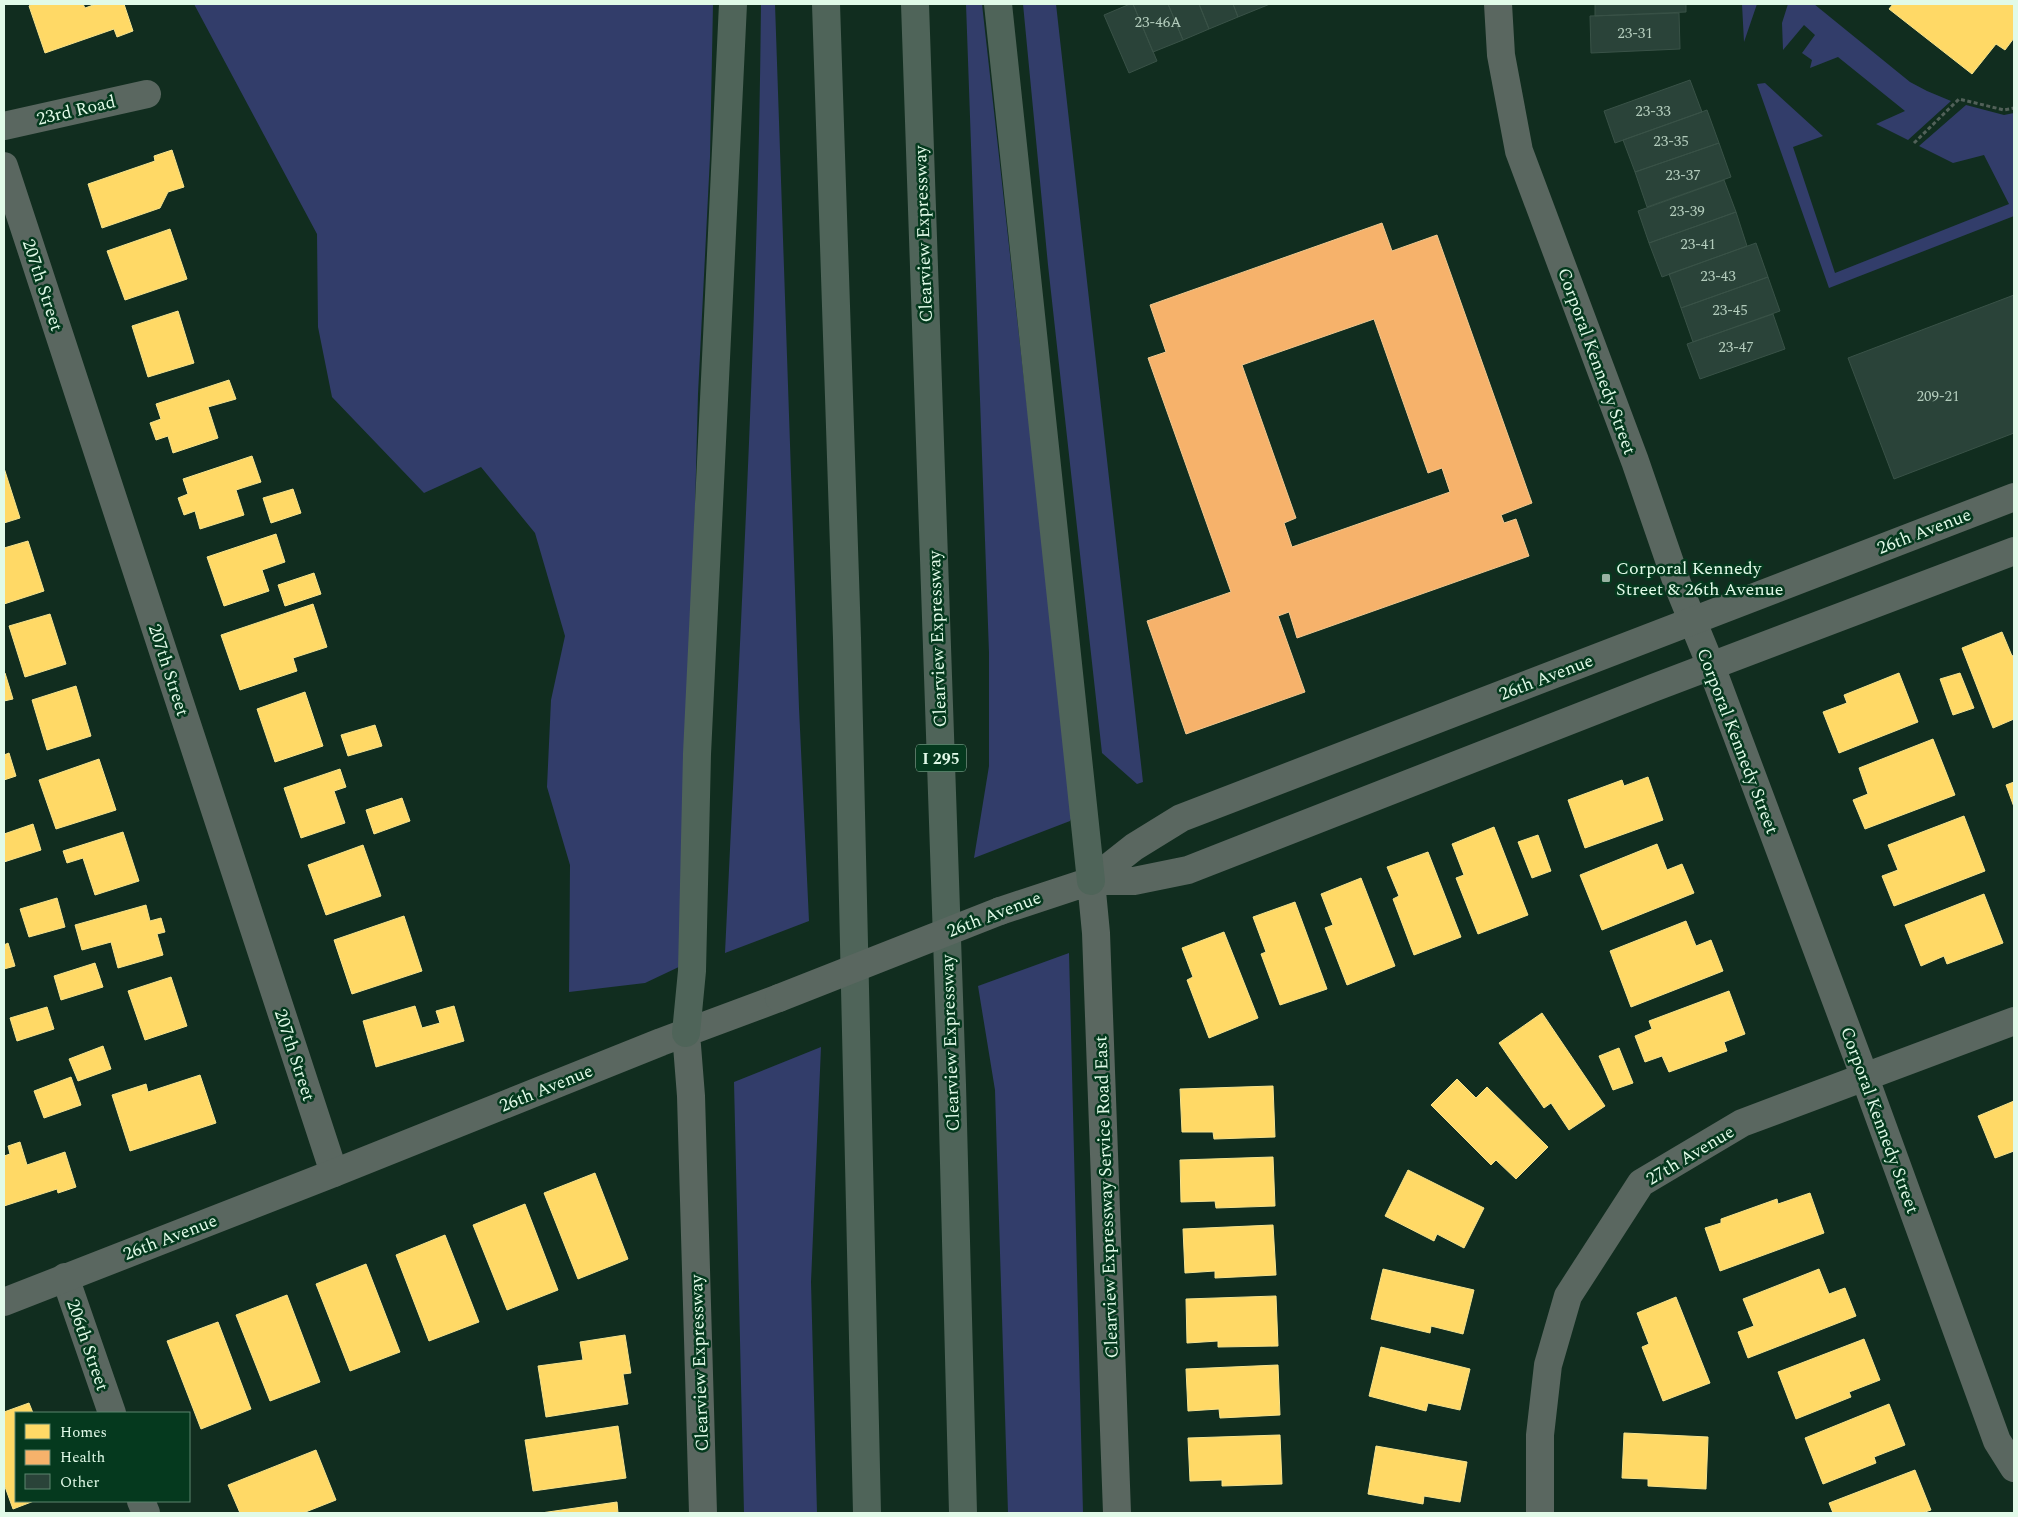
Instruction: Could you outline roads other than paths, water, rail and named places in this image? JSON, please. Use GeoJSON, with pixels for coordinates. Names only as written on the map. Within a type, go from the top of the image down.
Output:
{"type":"FeatureCollection","features":[{"type":"Feature","properties":{"kind":"highway"},"geometry":{"type":"LineString","coordinates":[[686,1033],[692,971],[697,754],[733,4]]}},
{"type":"Feature","properties":{"kind":"highway"},"geometry":{"type":"LineString","coordinates":[[826,4],[847,638],[867,1513]]}},
{"type":"Feature","properties":{"kind":"highway","name":"Clearview Expressway"},"geometry":{"type":"LineString","coordinates":[[915,4],[952,1065],[963,1513]]}},
{"type":"Feature","properties":{"kind":"highway"},"geometry":{"type":"LineString","coordinates":[[998,4],[1091,881]]}},
{"type":"Feature","properties":{"kind":"street","name":"Corporal Kennedy Street"},"geometry":{"type":"LineString","coordinates":[[1498,4],[1500,55],[1519,151],[1692,620],[1711,666],[1865,1078],[1997,1441],[2014,1468]]}},
{"type":"Feature","properties":{"kind":"street","name":"23rd Road"},"geometry":{"type":"LineString","coordinates":[[4,126],[148,94]]}},
{"type":"Feature","properties":{"kind":"street","name":"207th Street"},"geometry":{"type":"LineString","coordinates":[[4,166],[334,1173]]}},
{"type":"Feature","properties":{"kind":"street","name":"26th Avenue"},"geometry":{"type":"LineString","coordinates":[[1091,881],[1134,847],[1181,818],[2014,497]]}},
{"type":"Feature","properties":{"kind":"street","name":"26th Avenue"},"geometry":{"type":"LineString","coordinates":[[4,1302],[1000,910],[1091,881],[1134,881],[1188,870],[1711,666],[2014,551]]}},
{"type":"Feature","properties":{"kind":"street","name":"Clearview Expressway Service Road East"},"geometry":{"type":"LineString","coordinates":[[1091,881],[1096,934],[1118,1513]]}},
{"type":"Feature","properties":{"kind":"street","name":"27th Avenue"},"geometry":{"type":"LineString","coordinates":[[1540,1513],[1540,1436],[1548,1365],[1568,1296],[1641,1183],[1742,1123],[2014,1021]]}},
{"type":"Feature","properties":{"kind":"street","name":"Clearview Expressway"},"geometry":{"type":"LineString","coordinates":[[686,1033],[691,1096],[704,1513]]}},
{"type":"Feature","properties":{"kind":"street","name":"206th Street"},"geometry":{"type":"LineString","coordinates":[[65,1277],[112,1412]]}},
{"type":"Feature","properties":{"kind":"place","name":"Corporal Kennedy Street & 26th Avenue"},"geometry":{"type":"Point","coordinates":[1606,578]}}]}
